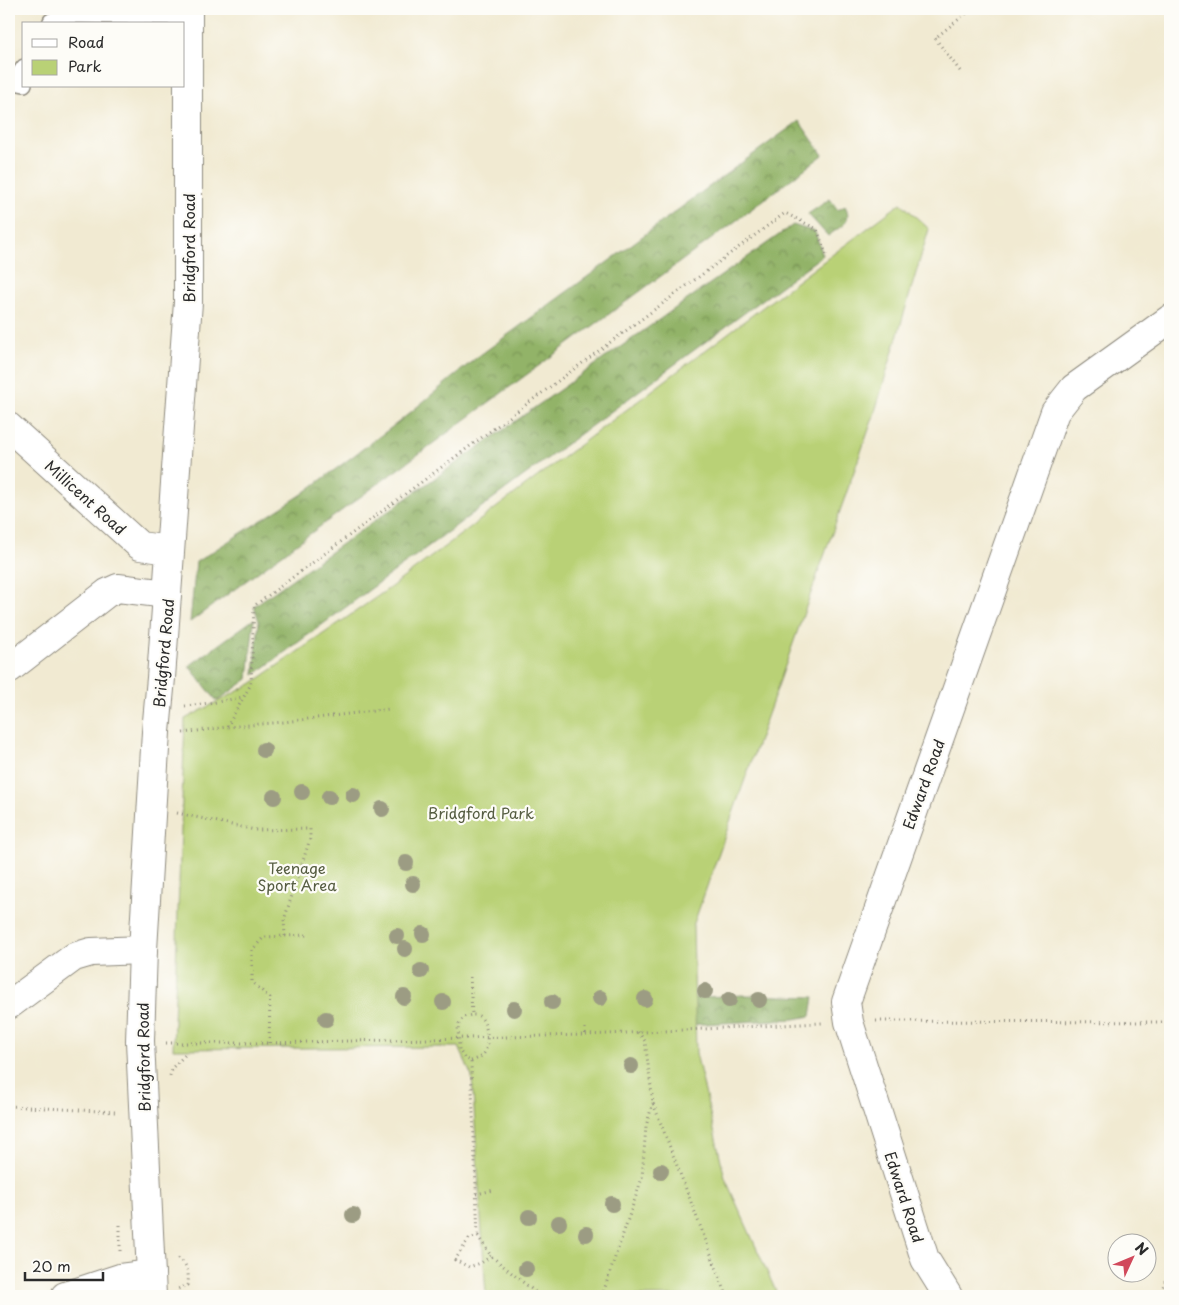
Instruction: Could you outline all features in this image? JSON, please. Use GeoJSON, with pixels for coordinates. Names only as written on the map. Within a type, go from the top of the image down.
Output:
{"type":"FeatureCollection","features":[{"type":"Feature","properties":{"kind":"street","name":"Bridgford Road"},"geometry":{"type":"LineString","coordinates":[[151,1285],[140,1041],[143,950],[156,732],[188,302],[186,84],[188,13]]}},
{"type":"Feature","properties":{"kind":"street","name":"Edward Road"},"geometry":{"type":"LineString","coordinates":[[948,1296],[924,1259],[849,1022],[846,1002],[1056,412],[1074,388],[1170,319]]}},
{"type":"Feature","properties":{"kind":"street","name":"Millicent Road"},"geometry":{"type":"LineString","coordinates":[[9,427],[140,546],[170,550]]}},
{"type":"Feature","properties":{"kind":"street"},"geometry":{"type":"LineString","coordinates":[[9,669],[107,593],[118,588],[167,594]]}},
{"type":"Feature","properties":{"kind":"street"},"geometry":{"type":"LineString","coordinates":[[9,1005],[74,958],[90,952],[143,950]]}},
{"type":"Feature","properties":{"kind":"street"},"geometry":{"type":"LineString","coordinates":[[65,1296],[120,1278],[151,1285]]}},
{"type":"Feature","properties":{"kind":"lane"},"geometry":{"type":"LineString","coordinates":[[51,22],[67,15],[188,13]]}},
{"type":"Feature","properties":{"kind":"lane"},"geometry":{"type":"LineString","coordinates":[[22,70],[14,82],[22,84]]}},
{"type":"Feature","properties":{"kind":"path"},"geometry":{"type":"LineString","coordinates":[[960,71],[934,38],[972,9]]}},
{"type":"Feature","properties":{"kind":"path"},"geometry":{"type":"LineString","coordinates":[[227,727],[251,684],[254,606],[785,214],[817,229],[827,257]]}},
{"type":"Feature","properties":{"kind":"path"},"geometry":{"type":"LineString","coordinates":[[181,706],[217,702],[244,696]]}},
{"type":"Feature","properties":{"kind":"path"},"geometry":{"type":"LineString","coordinates":[[185,733],[389,709]]}},
{"type":"Feature","properties":{"kind":"path"},"geometry":{"type":"LineString","coordinates":[[183,813],[255,830],[310,829],[310,839],[284,920],[285,936]]}},
{"type":"Feature","properties":{"kind":"path"},"geometry":{"type":"LineString","coordinates":[[301,935],[302,940]]}},
{"type":"Feature","properties":{"kind":"path"},"geometry":{"type":"LineString","coordinates":[[269,1043],[270,998],[252,982],[252,950],[264,937],[308,935]]}},
{"type":"Feature","properties":{"kind":"path"},"geometry":{"type":"LineString","coordinates":[[470,977],[472,1015]]}},
{"type":"Feature","properties":{"kind":"path"},"geometry":{"type":"LineString","coordinates":[[472,1015],[481,1017],[486,1024],[487,1037],[486,1048],[480,1058],[471,1061],[464,1058],[458,1050],[457,1038],[458,1026],[463,1018],[472,1015]]}},
{"type":"Feature","properties":{"kind":"path"},"geometry":{"type":"LineString","coordinates":[[140,1041],[174,1044],[269,1043],[585,1035],[849,1022],[1170,1022]]}},
{"type":"Feature","properties":{"kind":"path"},"geometry":{"type":"LineString","coordinates":[[585,1028],[585,1035]]}},
{"type":"Feature","properties":{"kind":"path"},"geometry":{"type":"LineString","coordinates":[[638,1032],[646,1041],[653,1103],[726,1296]]}},
{"type":"Feature","properties":{"kind":"path"},"geometry":{"type":"LineString","coordinates":[[170,1075],[173,1067],[185,1055]]}},
{"type":"Feature","properties":{"kind":"path"},"geometry":{"type":"LineString","coordinates":[[471,1061],[478,1236],[491,1256],[540,1296]]}},
{"type":"Feature","properties":{"kind":"path"},"geometry":{"type":"LineString","coordinates":[[602,1296],[642,1178],[646,1126],[653,1103]]}},
{"type":"Feature","properties":{"kind":"path"},"geometry":{"type":"LineString","coordinates":[[9,1106],[120,1112]]}},
{"type":"Feature","properties":{"kind":"path"},"geometry":{"type":"LineString","coordinates":[[476,1194],[494,1190]]}},
{"type":"Feature","properties":{"kind":"path"},"geometry":{"type":"LineString","coordinates":[[478,1236],[469,1239],[455,1260],[469,1267],[481,1263],[491,1256]]}},
{"type":"Feature","properties":{"kind":"path"},"geometry":{"type":"LineString","coordinates":[[1160,1296],[1170,1266]]}},
{"type":"Feature","properties":{"kind":"green space"},"geometry":{"type":"Polygon","coordinates":[[[799,121],[823,155],[190,622],[196,562],[301,495],[400,421],[476,358],[799,121]]]}},
{"type":"Feature","properties":{"kind":"green space"},"geometry":{"type":"Polygon","coordinates":[[[830,199],[838,210],[845,206],[848,216],[841,227],[828,236],[808,214],[830,199]]]}},
{"type":"Feature","properties":{"kind":"green space","name":"Bridgford Park"},"geometry":{"type":"Polygon","coordinates":[[[901,203],[929,229],[874,415],[693,926],[696,1053],[725,1178],[778,1296],[486,1296],[472,1077],[459,1047],[173,1049],[185,719],[251,684],[391,587],[901,203]]]}},
{"type":"Feature","properties":{"kind":"green space"},"geometry":{"type":"Polygon","coordinates":[[[793,225],[815,232],[823,255],[254,675],[259,621],[254,606],[793,225]]]}},
{"type":"Feature","properties":{"kind":"green space"},"geometry":{"type":"Polygon","coordinates":[[[254,619],[248,679],[217,701],[189,666],[254,619]]]}},
{"type":"Feature","properties":{"kind":"green space"},"geometry":{"type":"Polygon","coordinates":[[[744,995],[814,997],[811,1016],[794,1019],[630,1028],[687,998],[744,995]]]}},
{"type":"Feature","properties":{"kind":"park label","name":"Teenage Sport Area"},"geometry":{"type":"Point","coordinates":[297,876]}}]}
